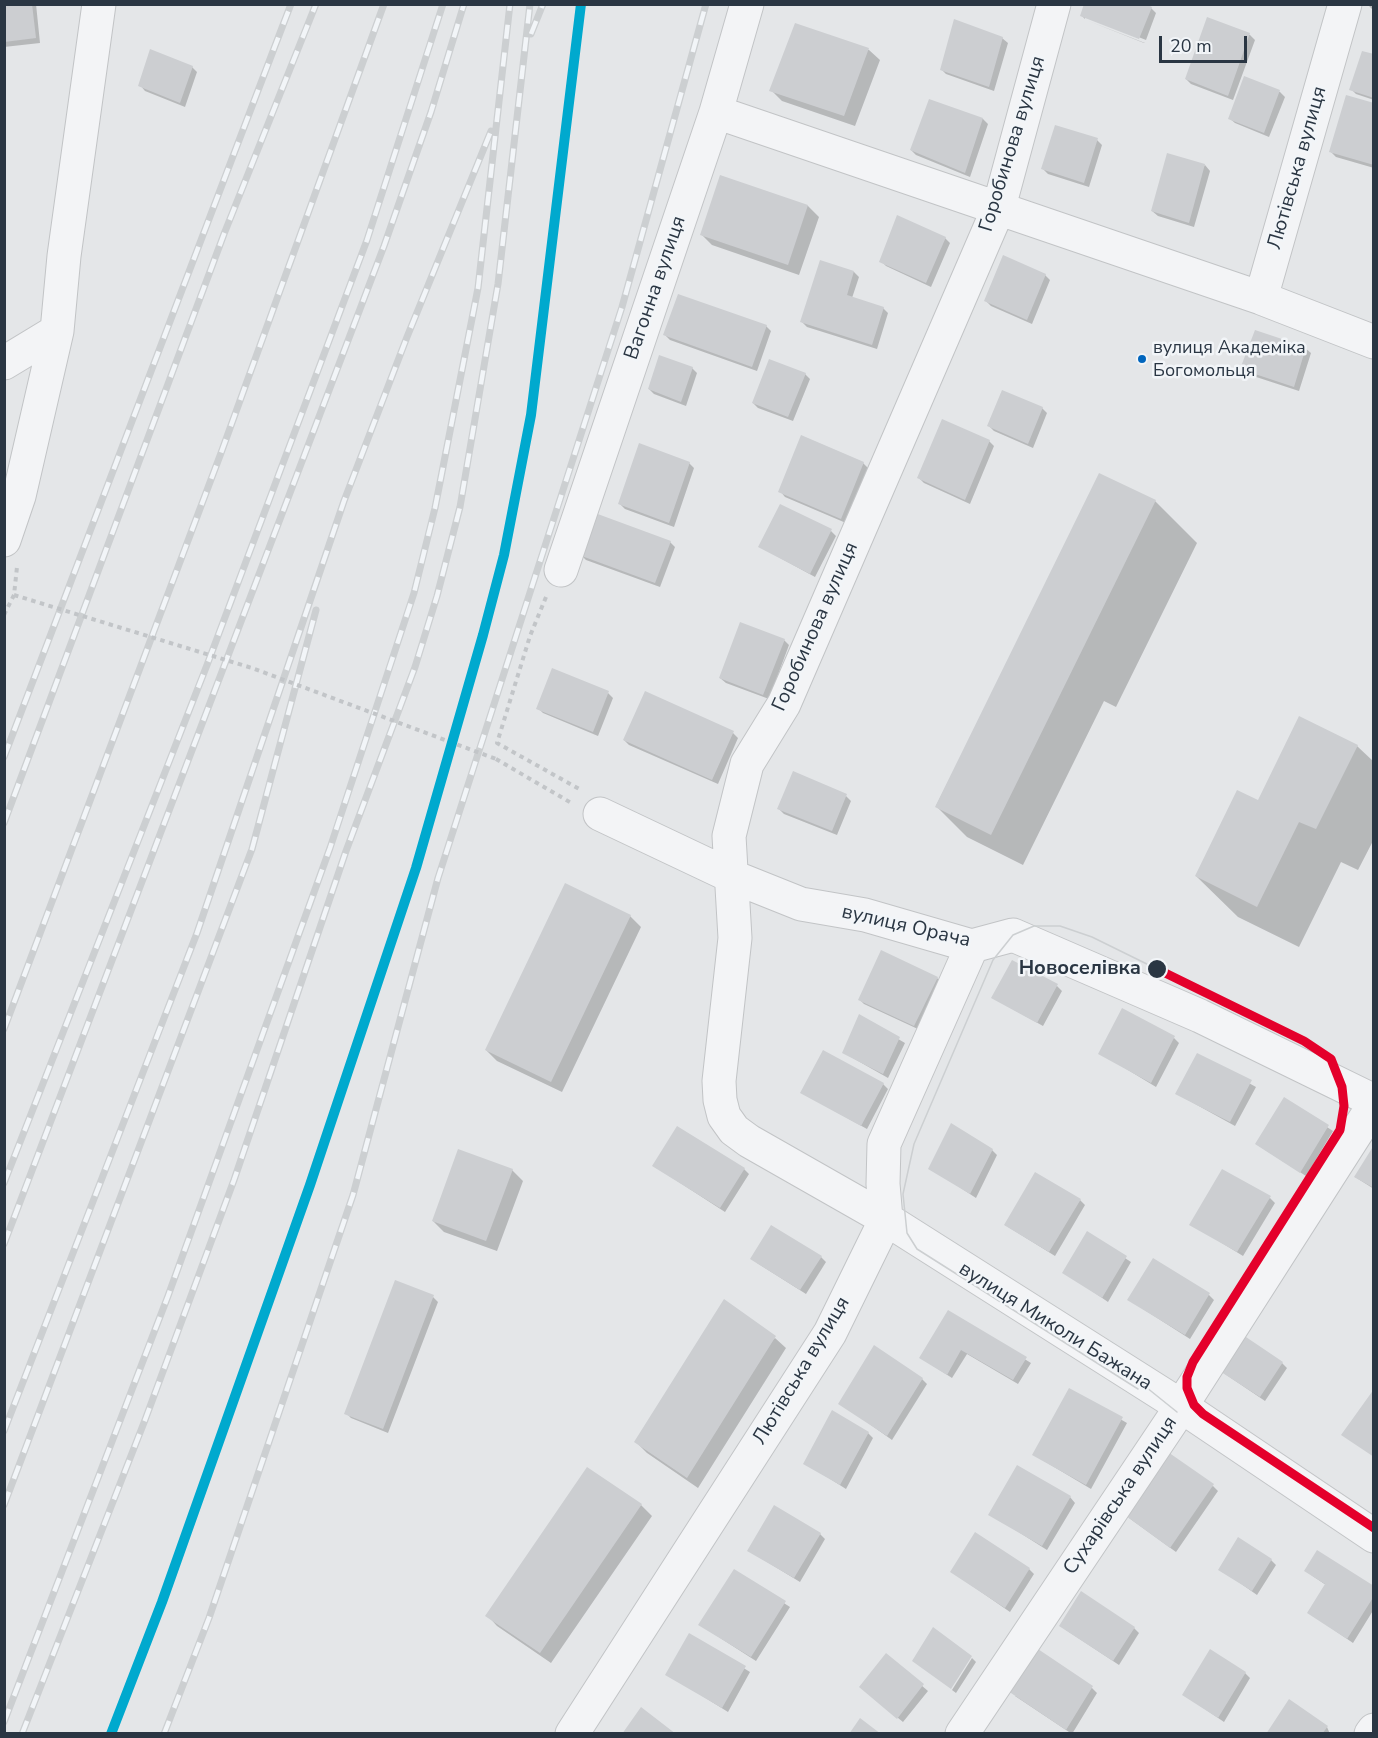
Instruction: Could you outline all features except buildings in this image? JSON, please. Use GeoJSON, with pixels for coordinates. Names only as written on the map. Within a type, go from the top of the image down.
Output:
{"type":"FeatureCollection","features":[{"type":"Feature","properties":{"kind":"street"},"geometry":{"type":"LineString","coordinates":[[11,551],[19,496],[57,331],[64,256],[99,4]]}},
{"type":"Feature","properties":{"kind":"street","name":"Вагонна вулиця"},"geometry":{"type":"LineString","coordinates":[[561,570],[716,112],[747,4]]}},
{"type":"Feature","properties":{"kind":"street","name":"Горобинова вулиця"},"geometry":{"type":"LineString","coordinates":[[886,1219],[749,1141],[734,1130],[724,1116],[719,1081],[735,938],[729,836],[747,764],[784,704],[999,207],[1054,4]]}},
{"type":"Feature","properties":{"kind":"street","name":"Лютівська вулиця"},"geometry":{"type":"LineString","coordinates":[[1261,298],[1345,4]]}},
{"type":"Feature","properties":{"kind":"street"},"geometry":{"type":"LineString","coordinates":[[716,112],[1261,298],[1374,342]]}},
{"type":"Feature","properties":{"kind":"street"},"geometry":{"type":"LineString","coordinates":[[4,363],[57,331]]}},
{"type":"Feature","properties":{"kind":"street","name":"вулиця Орача"},"geometry":{"type":"LineString","coordinates":[[589,810],[730,876],[801,904],[865,915],[972,946],[1013,935],[1200,1016],[1374,1103]]}},
{"type":"Feature","properties":{"kind":"street"},"geometry":{"type":"LineString","coordinates":[[886,1219],[883,1184],[884,1144],[972,946]]}},
{"type":"Feature","properties":{"kind":"street","name":"Сухарівська вулиця"},"geometry":{"type":"LineString","coordinates":[[962,1734],[1181,1406],[1374,1103]]}},
{"type":"Feature","properties":{"kind":"street","name":"Лютівська вулиця"},"geometry":{"type":"LineString","coordinates":[[572,1734],[830,1333],[886,1219]]}},
{"type":"Feature","properties":{"kind":"street","name":"вулиця Миколи Бажана"},"geometry":{"type":"LineString","coordinates":[[886,1219],[1181,1406],[1374,1536]]}},
{"type":"Feature","properties":{"kind":"path"},"geometry":{"type":"LineString","coordinates":[[4,615],[14,595],[11,551]]}},
{"type":"Feature","properties":{"kind":"path"},"geometry":{"type":"LineString","coordinates":[[561,570],[545,599],[530,636],[497,743],[585,792],[589,810]]}},
{"type":"Feature","properties":{"kind":"path"},"geometry":{"type":"LineString","coordinates":[[14,595],[252,668],[496,759],[589,810]]}},
{"type":"Feature","properties":{"kind":"tram line"},"geometry":{"type":"LineString","coordinates":[[1138,1389],[917,1249],[907,1233],[903,1194],[914,1144],[993,960],[1013,935],[1034,926],[1060,926],[1092,937],[1157,969]]}},
{"type":"Feature","properties":{"kind":"tram line"},"geometry":{"type":"LineString","coordinates":[[1095,1352],[1131,1375],[1177,1412]]}},
{"type":"Feature","properties":{"kind":"railway"},"geometry":{"type":"LineString","coordinates":[[4,757],[291,4]]}},
{"type":"Feature","properties":{"kind":"railway"},"geometry":{"type":"LineString","coordinates":[[4,823],[224,234],[316,4]]}},
{"type":"Feature","properties":{"kind":"railway"},"geometry":{"type":"LineString","coordinates":[[4,1029],[221,453],[384,4]]}},
{"type":"Feature","properties":{"kind":"railway"},"geometry":{"type":"LineString","coordinates":[[4,1183],[207,665],[367,240],[443,4]]}},
{"type":"Feature","properties":{"kind":"railway"},"geometry":{"type":"LineString","coordinates":[[4,1244],[384,246],[431,112],[464,4]]}},
{"type":"Feature","properties":{"kind":"railway"},"geometry":{"type":"LineString","coordinates":[[4,1722],[168,1296],[330,848],[414,593],[435,508],[478,288],[510,4]]}},
{"type":"Feature","properties":{"kind":"railway"},"geometry":{"type":"LineString","coordinates":[[22,1734],[145,1420],[234,1180],[346,851],[415,667],[437,596],[460,507],[498,284],[530,4]]}},
{"type":"Feature","properties":{"kind":"railway"},"geometry":{"type":"LineString","coordinates":[[531,34],[543,4]]}},
{"type":"Feature","properties":{"kind":"railway"},"geometry":{"type":"LineString","coordinates":[[164,1734],[209,1618],[353,1195],[438,878],[622,307],[706,4]]}},
{"type":"Feature","properties":{"kind":"railway"},"geometry":{"type":"LineString","coordinates":[[4,1431],[197,933],[344,501],[407,337],[491,131]]}},
{"type":"Feature","properties":{"kind":"railway"},"geometry":{"type":"LineString","coordinates":[[4,1505],[252,849],[316,610]]}},
{"type":"Feature","properties":{"kind":"transit line"},"geometry":{"type":"LineString","coordinates":[[111,1734],[162,1602],[310,1185],[416,868],[483,635],[504,555],[531,415],[581,4]]}},
{"type":"Feature","properties":{"kind":"transit line"},"geometry":{"type":"LineString","coordinates":[[1157,969],[1304,1041],[1331,1059],[1342,1087],[1344,1106],[1340,1130],[1193,1362],[1187,1377],[1187,1388],[1194,1405],[1203,1414],[1374,1528]]}},
{"type":"Feature","properties":{"kind":"place","name":"вулиця Академіка Богомольця"},"geometry":{"type":"Point","coordinates":[1142,359]}},
{"type":"Feature","properties":{"kind":"place","name":"Новоселівка"},"geometry":{"type":"Point","coordinates":[1157,969]}}]}
